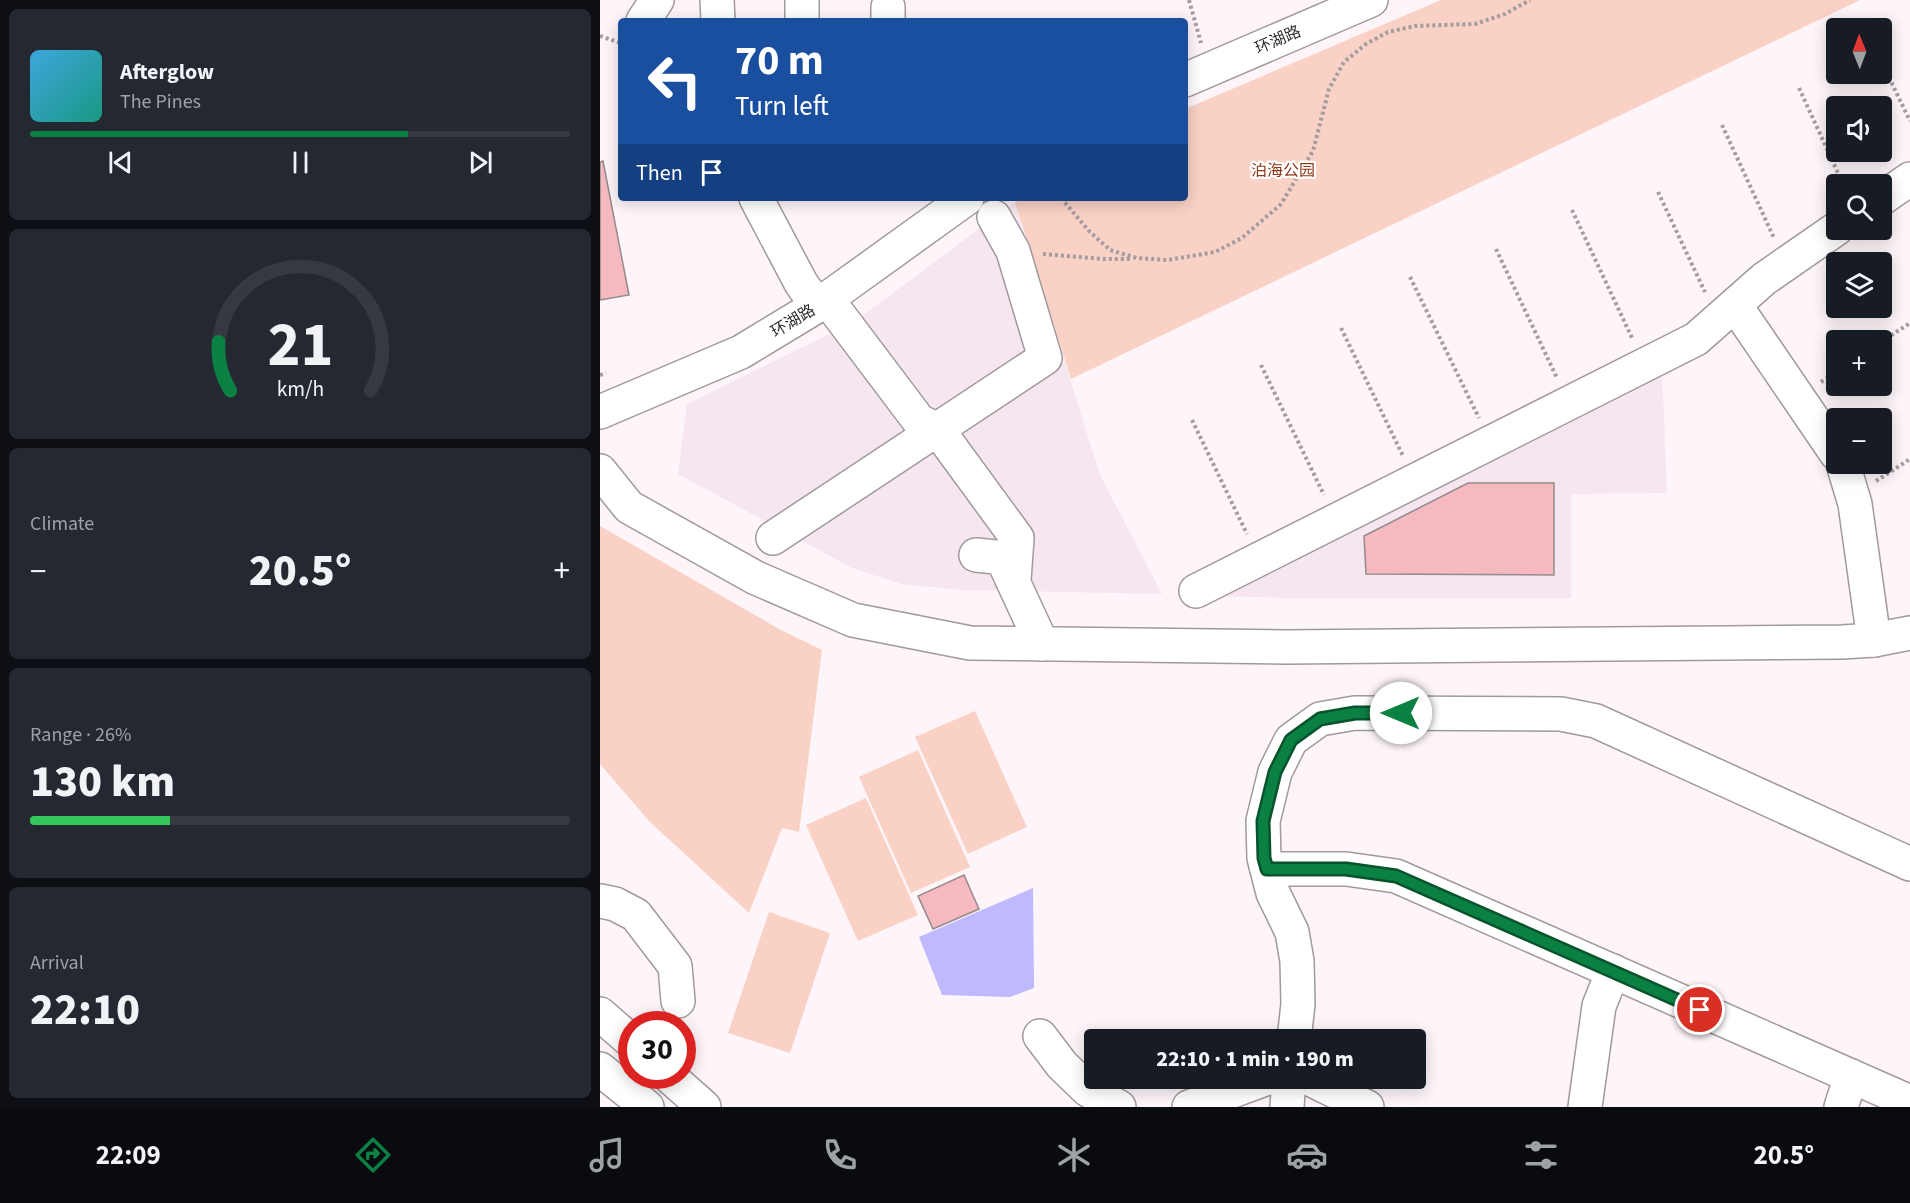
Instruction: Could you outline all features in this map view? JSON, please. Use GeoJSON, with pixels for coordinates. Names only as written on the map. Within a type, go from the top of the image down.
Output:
{"type":"FeatureCollection","features":[{"type":"Feature","properties":{"kind":"street"},"geometry":{"type":"LineString","coordinates":[[645,18],[657,0]]}},
{"type":"Feature","properties":{"kind":"street"},"geometry":{"type":"LineString","coordinates":[[717,0],[718,18]]}},
{"type":"Feature","properties":{"kind":"street"},"geometry":{"type":"LineString","coordinates":[[802,0],[802,18]]}},
{"type":"Feature","properties":{"kind":"street","name":"环湖路"},"geometry":{"type":"LineString","coordinates":[[1188,79],[1371,0]]}},
{"type":"Feature","properties":{"kind":"street"},"geometry":{"type":"LineString","coordinates":[[1892,191],[1910,179]]}},
{"type":"Feature","properties":{"kind":"street"},"geometry":{"type":"LineString","coordinates":[[758,201],[801,282],[822,302],[919,421],[938,430],[1017,538],[1014,580]]}},
{"type":"Feature","properties":{"kind":"street","name":"环湖路"},"geometry":{"type":"LineString","coordinates":[[600,412],[741,352],[822,302],[963,201]]}},
{"type":"Feature","properties":{"kind":"street"},"geometry":{"type":"LineString","coordinates":[[773,538],[1045,358],[1013,251],[994,217]]}},
{"type":"Feature","properties":{"kind":"street"},"geometry":{"type":"LineString","coordinates":[[1196,591],[1696,339],[1764,279],[1826,237]]}},
{"type":"Feature","properties":{"kind":"street"},"geometry":{"type":"LineString","coordinates":[[1726,313],[1826,440]]}},
{"type":"Feature","properties":{"kind":"street"},"geometry":{"type":"LineString","coordinates":[[600,471],[629,507],[756,578],[853,620],[970,643],[1297,647],[1874,640],[1910,633]]}},
{"type":"Feature","properties":{"kind":"street"},"geometry":{"type":"LineString","coordinates":[[1846,474],[1852,496],[1874,640]]}},
{"type":"Feature","properties":{"kind":"street"},"geometry":{"type":"LineString","coordinates":[[976,555],[996,557],[1004,562],[1042,644]]}},
{"type":"Feature","properties":{"kind":"street"},"geometry":{"type":"LineString","coordinates":[[1295,1029],[1298,1004],[1297,961],[1292,932],[1273,893],[1264,858],[1263,821],[1275,772],[1291,740],[1320,719],[1355,713],[1561,714],[1596,721],[1910,864]]}},
{"type":"Feature","properties":{"kind":"street"},"geometry":{"type":"LineString","coordinates":[[1267,869],[1346,869],[1396,876],[1910,1102]]}},
{"type":"Feature","properties":{"kind":"street"},"geometry":{"type":"LineString","coordinates":[[600,901],[615,904],[636,915],[675,966],[678,1000]]}},
{"type":"Feature","properties":{"kind":"street"},"geometry":{"type":"LineString","coordinates":[[1585,1107],[1599,1006],[1613,971]]}},
{"type":"Feature","properties":{"kind":"street"},"geometry":{"type":"LineString","coordinates":[[600,1014],[618,1030]]}},
{"type":"Feature","properties":{"kind":"street"},"geometry":{"type":"LineString","coordinates":[[1040,1036],[1062,1065],[1089,1090],[1119,1107]]}},
{"type":"Feature","properties":{"kind":"street"},"geometry":{"type":"LineString","coordinates":[[600,1069],[647,1107]]}},
{"type":"Feature","properties":{"kind":"street"},"geometry":{"type":"LineString","coordinates":[[1841,1107],[1851,1076]]}},
{"type":"Feature","properties":{"kind":"street"},"geometry":{"type":"LineString","coordinates":[[684,1089],[705,1107]]}},
{"type":"Feature","properties":{"kind":"street"},"geometry":{"type":"LineString","coordinates":[[1189,1107],[1238,1089]]}},
{"type":"Feature","properties":{"kind":"street"},"geometry":{"type":"LineString","coordinates":[[1287,1107],[1289,1089]]}},
{"type":"Feature","properties":{"kind":"street"},"geometry":{"type":"LineString","coordinates":[[1330,1089],[1367,1107]]}},
{"type":"Feature","properties":{"kind":"path"},"geometry":{"type":"LineString","coordinates":[[1189,0],[1202,46]]}},
{"type":"Feature","properties":{"kind":"path"},"geometry":{"type":"LineString","coordinates":[[1013,251],[1103,260],[1137,258],[1168,260],[1215,252],[1242,238],[1281,204],[1313,151],[1329,89],[1344,62],[1366,44],[1388,32],[1415,26],[1475,24],[1505,14],[1530,0]]}},
{"type":"Feature","properties":{"kind":"path"},"geometry":{"type":"LineString","coordinates":[[600,36],[618,42]]}},
{"type":"Feature","properties":{"kind":"path"},"geometry":{"type":"LineString","coordinates":[[1892,84],[1910,121]]}},
{"type":"Feature","properties":{"kind":"path"},"geometry":{"type":"LineString","coordinates":[[1799,88],[1838,174]]}},
{"type":"Feature","properties":{"kind":"path"},"geometry":{"type":"LineString","coordinates":[[1722,126],[1786,264]]}},
{"type":"Feature","properties":{"kind":"path"},"geometry":{"type":"LineString","coordinates":[[1658,192],[1726,313]]}},
{"type":"Feature","properties":{"kind":"path"},"geometry":{"type":"LineString","coordinates":[[1064,201],[1089,231],[1110,250],[1137,258]]}},
{"type":"Feature","properties":{"kind":"path"},"geometry":{"type":"LineString","coordinates":[[1572,210],[1645,365]]}},
{"type":"Feature","properties":{"kind":"path"},"geometry":{"type":"LineString","coordinates":[[1496,249],[1569,403]]}},
{"type":"Feature","properties":{"kind":"path"},"geometry":{"type":"LineString","coordinates":[[1410,277],[1491,442]]}},
{"type":"Feature","properties":{"kind":"path"},"geometry":{"type":"LineString","coordinates":[[1892,335],[1910,323]]}},
{"type":"Feature","properties":{"kind":"path"},"geometry":{"type":"LineString","coordinates":[[1341,328],[1414,481]]}},
{"type":"Feature","properties":{"kind":"path"},"geometry":{"type":"LineString","coordinates":[[1261,365],[1336,520]]}},
{"type":"Feature","properties":{"kind":"path"},"geometry":{"type":"LineString","coordinates":[[600,375],[606,373]]}},
{"type":"Feature","properties":{"kind":"path"},"geometry":{"type":"LineString","coordinates":[[1192,420],[1259,559]]}},
{"type":"Feature","properties":{"kind":"path"},"geometry":{"type":"LineString","coordinates":[[1852,496],[1910,459]]}},
{"type":"Feature","properties":{"kind":"shaded area"},"geometry":{"type":"Polygon","coordinates":[[[1015,202],[1100,475],[1162,594],[963,590],[901,584],[852,568],[678,474],[687,404],[854,322],[1015,202]]]}},
{"type":"Feature","properties":{"kind":"shaded area"},"geometry":{"type":"Polygon","coordinates":[[[1662,369],[1667,493],[1571,494],[1571,598],[1215,596],[1662,369]]]}},
{"type":"Feature","properties":{"kind":"shaded area"},"geometry":{"type":"Polygon","coordinates":[[[1033,888],[1034,988],[1010,997],[942,995],[919,937],[1033,888]]]}},
{"type":"Feature","properties":{"kind":"green space","name":"泊海公园"},"geometry":{"type":"Polygon","coordinates":[[[1441,0],[1860,0],[1071,379],[1015,202],[1188,201],[1188,108],[1441,0]]]}},
{"type":"Feature","properties":{"kind":"green space"},"geometry":{"type":"Polygon","coordinates":[[[600,526],[779,629],[822,650],[799,832],[782,828],[749,913],[650,822],[600,764],[600,526]]]}},
{"type":"Feature","properties":{"kind":"green space"},"geometry":{"type":"Polygon","coordinates":[[[975,711],[1027,827],[968,854],[915,737],[975,711]]]}},
{"type":"Feature","properties":{"kind":"green space"},"geometry":{"type":"Polygon","coordinates":[[[918,750],[970,867],[911,893],[859,777],[918,750]]]}},
{"type":"Feature","properties":{"kind":"green space"},"geometry":{"type":"Polygon","coordinates":[[[866,798],[918,915],[858,941],[806,825],[866,798]]]}},
{"type":"Feature","properties":{"kind":"green space"},"geometry":{"type":"Polygon","coordinates":[[[769,912],[830,933],[790,1053],[728,1033],[769,912]]]}},
{"type":"Feature","properties":{"kind":"building"},"geometry":{"type":"Polygon","coordinates":[[[603,161],[629,295],[600,300],[600,162],[603,161]]]}},
{"type":"Feature","properties":{"kind":"building"},"geometry":{"type":"Polygon","coordinates":[[[1468,483],[1554,483],[1554,575],[1366,574],[1364,536],[1468,483]]]}},
{"type":"Feature","properties":{"kind":"building"},"geometry":{"type":"Polygon","coordinates":[[[964,875],[979,909],[933,929],[918,896],[964,875]]]}},
{"type":"Feature","properties":{"kind":"route"},"geometry":{"type":"LineString","coordinates":[[1401,713],[1355,713],[1320,719],[1291,740],[1275,772],[1263,821],[1264,858],[1267,869],[1346,869],[1396,876],[1700,1010]]}}]}
